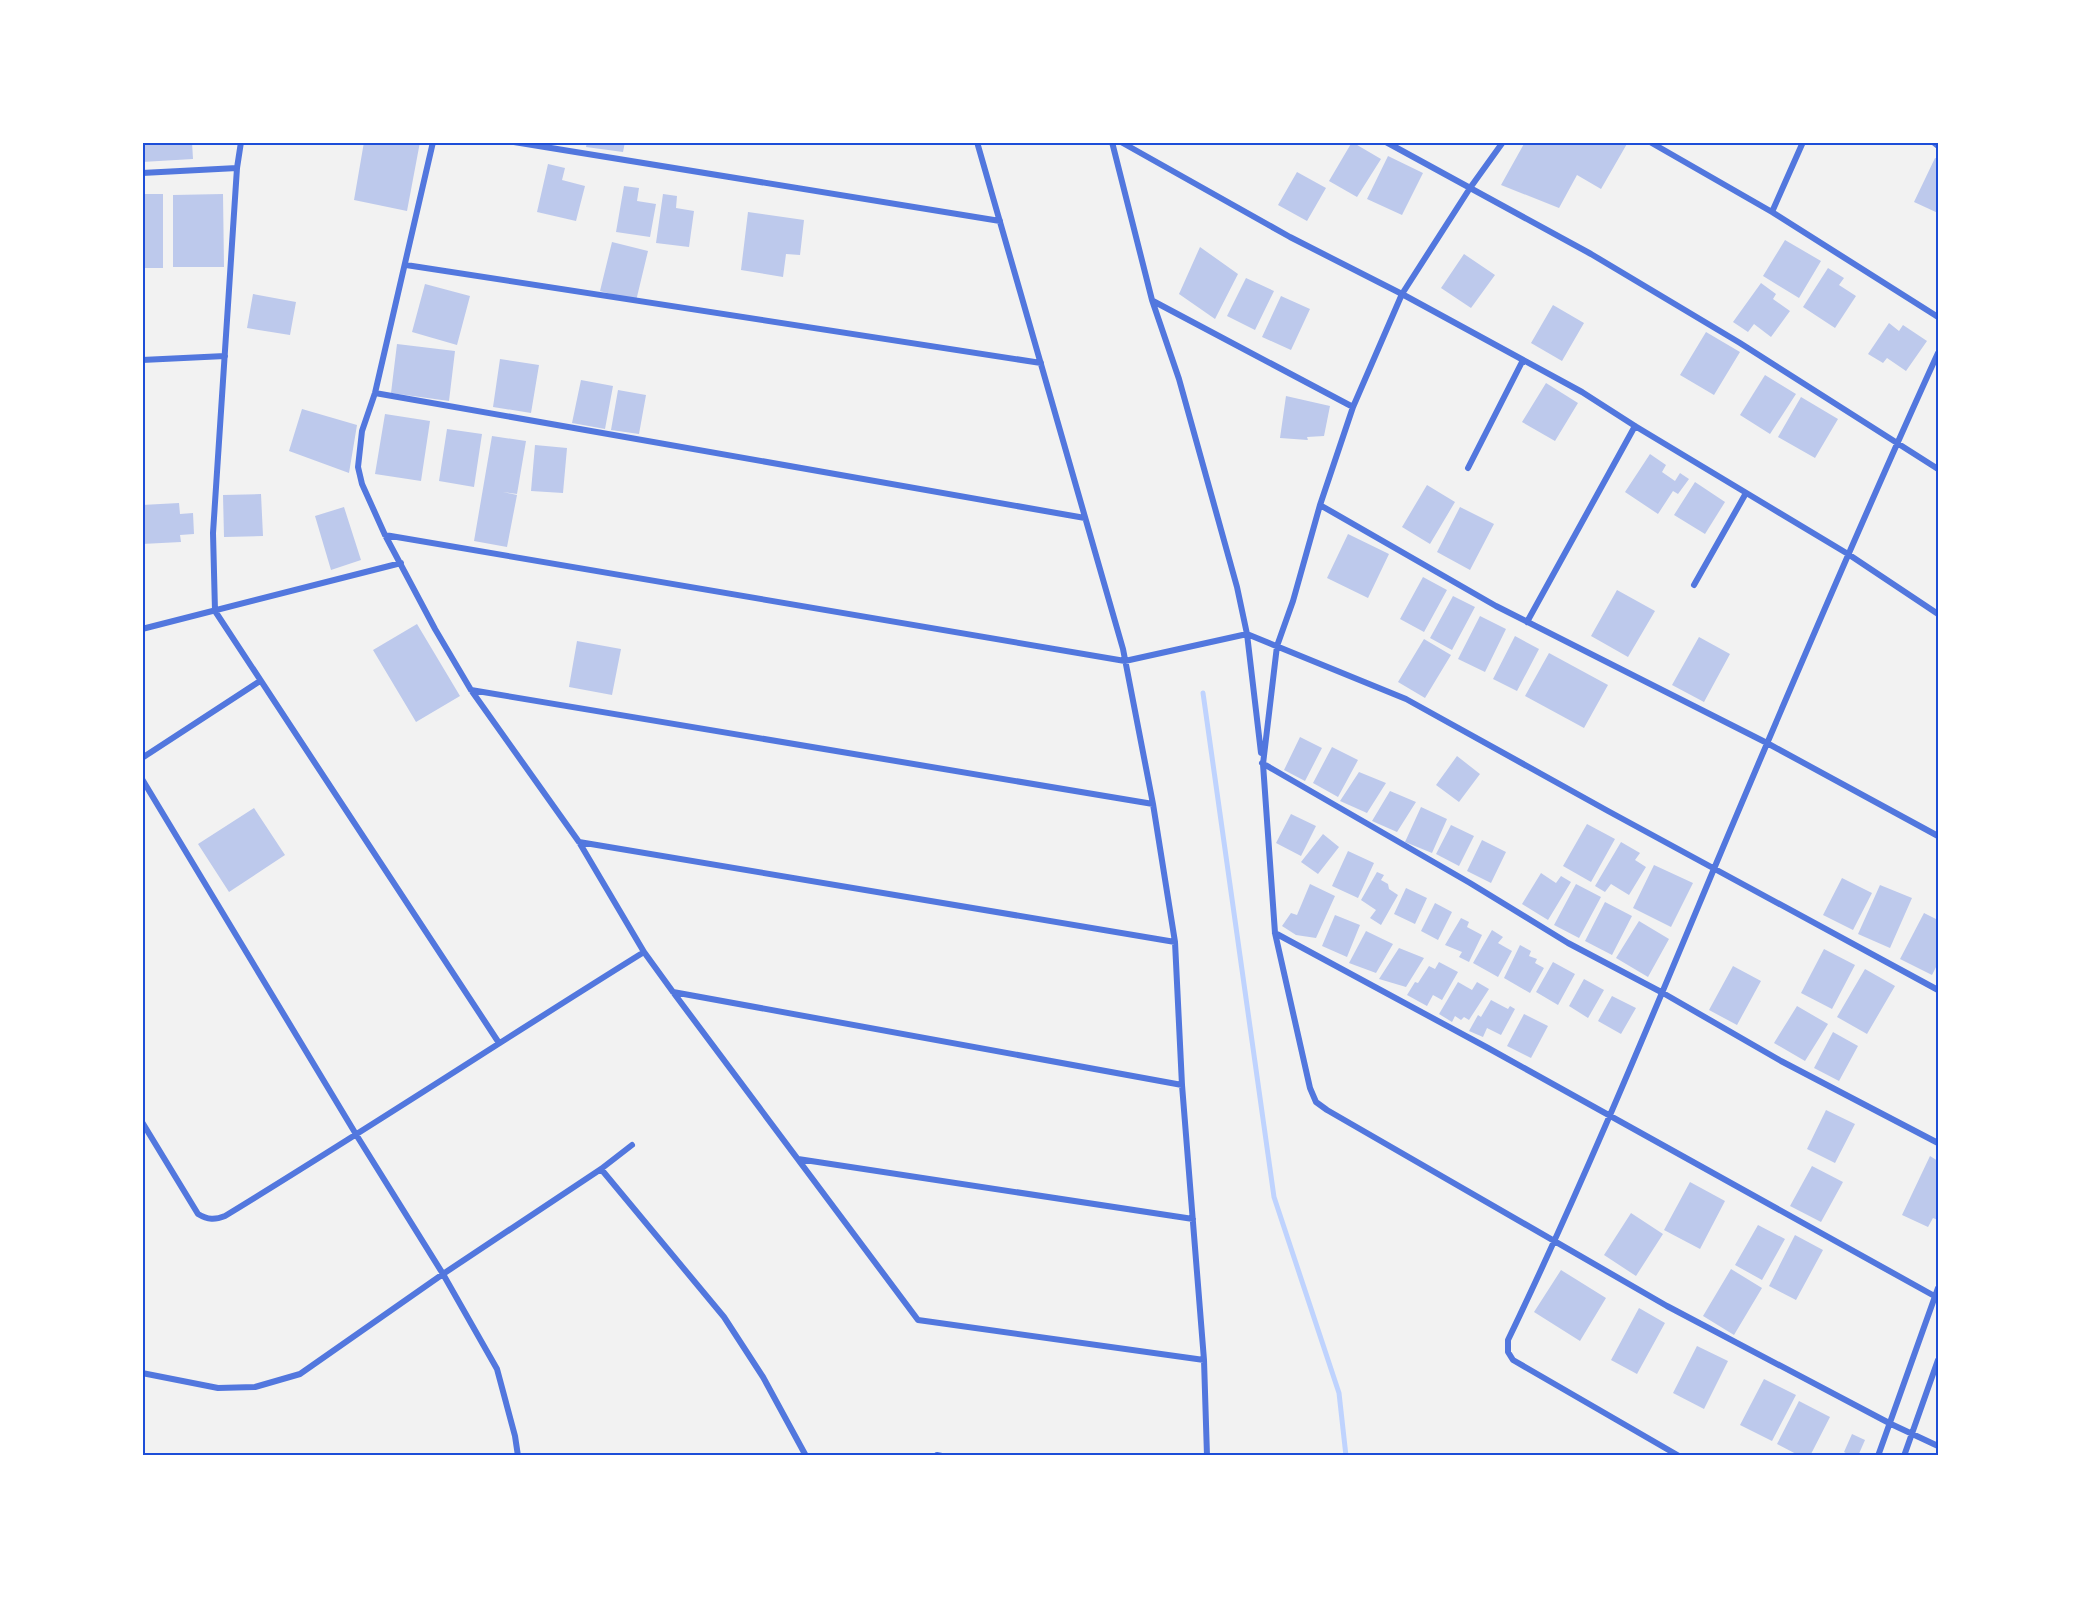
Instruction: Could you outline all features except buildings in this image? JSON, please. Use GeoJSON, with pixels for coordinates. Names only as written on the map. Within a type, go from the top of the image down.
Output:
{"type":"FeatureCollection","features":[{"type":"Feature","properties":{"kind":"street"},"geometry":{"type":"LineString","coordinates":[[241,142],[237,168],[213,533],[215,611],[499,1043]]}},
{"type":"Feature","properties":{"kind":"street"},"geometry":{"type":"LineString","coordinates":[[433,142],[375,393],[362,431],[358,467],[362,484],[386,535],[435,629],[471,690],[579,842],[644,951],[673,992],[918,1320],[1204,1360]]}},
{"type":"Feature","properties":{"kind":"street"},"geometry":{"type":"LineString","coordinates":[[514,142],[1000,221]]}},
{"type":"Feature","properties":{"kind":"street"},"geometry":{"type":"LineString","coordinates":[[977,142],[1125,661],[1153,804],[1175,942],[1182,1085],[1204,1360],[1207,1455]]}},
{"type":"Feature","properties":{"kind":"street"},"geometry":{"type":"LineString","coordinates":[[1112,142],[1152,300],[1179,379],[1206,470],[1247,634],[1263,764],[1275,933],[1310,1088],[1316,1102],[1485,1203],[1556,1241],[1667,1306],[1891,1424],[1938,1446]]}},
{"type":"Feature","properties":{"kind":"street"},"geometry":{"type":"LineString","coordinates":[[1121,142],[1290,237],[1402,294],[1582,392],[1848,554],[1938,614]]}},
{"type":"Feature","properties":{"kind":"street"},"geometry":{"type":"LineString","coordinates":[[1386,142],[1591,254],[1740,343],[1938,469]]}},
{"type":"Feature","properties":{"kind":"street"},"geometry":{"type":"LineString","coordinates":[[1263,764],[1276,646],[1293,601],[1320,505],[1353,407],[1402,294],[1470,188],[1503,142]]}},
{"type":"Feature","properties":{"kind":"street"},"geometry":{"type":"LineString","coordinates":[[1650,142],[1772,212],[1938,317]]}},
{"type":"Feature","properties":{"kind":"street"},"geometry":{"type":"LineString","coordinates":[[1772,212],[1803,142]]}},
{"type":"Feature","properties":{"kind":"street"},"geometry":{"type":"LineString","coordinates":[[1933,142],[1938,146]]}},
{"type":"Feature","properties":{"kind":"street"},"geometry":{"type":"LineString","coordinates":[[142,173],[237,168]]}},
{"type":"Feature","properties":{"kind":"street"},"geometry":{"type":"LineString","coordinates":[[406,265],[1041,363]]}},
{"type":"Feature","properties":{"kind":"street"},"geometry":{"type":"LineString","coordinates":[[1152,300],[1353,407]]}},
{"type":"Feature","properties":{"kind":"street"},"geometry":{"type":"LineString","coordinates":[[1679,1455],[1512,1360],[1508,1352],[1508,1340],[1556,1241],[1848,554],[1938,353]]}},
{"type":"Feature","properties":{"kind":"street"},"geometry":{"type":"LineString","coordinates":[[142,360],[225,356]]}},
{"type":"Feature","properties":{"kind":"street"},"geometry":{"type":"LineString","coordinates":[[1468,468],[1523,360]]}},
{"type":"Feature","properties":{"kind":"street"},"geometry":{"type":"LineString","coordinates":[[375,393],[1085,519]]}},
{"type":"Feature","properties":{"kind":"street"},"geometry":{"type":"LineString","coordinates":[[1527,622],[1635,426]]}},
{"type":"Feature","properties":{"kind":"street"},"geometry":{"type":"LineString","coordinates":[[1694,585],[1746,493]]}},
{"type":"Feature","properties":{"kind":"street"},"geometry":{"type":"LineString","coordinates":[[1320,505],[1527,622],[1767,743],[1938,836]]}},
{"type":"Feature","properties":{"kind":"street"},"geometry":{"type":"LineString","coordinates":[[386,535],[1125,661],[1247,634],[1406,699],[1938,990]]}},
{"type":"Feature","properties":{"kind":"street"},"geometry":{"type":"LineString","coordinates":[[142,629],[401,563]]}},
{"type":"Feature","properties":{"kind":"street"},"geometry":{"type":"LineString","coordinates":[[142,758],[260,681]]}},
{"type":"Feature","properties":{"kind":"street"},"geometry":{"type":"LineString","coordinates":[[471,690],[1153,804]]}},
{"type":"Feature","properties":{"kind":"street"},"geometry":{"type":"LineString","coordinates":[[1263,764],[1470,883],[1568,943],[1938,1143]]}},
{"type":"Feature","properties":{"kind":"street"},"geometry":{"type":"LineString","coordinates":[[142,779],[443,1274],[497,1369],[518,1455]]}},
{"type":"Feature","properties":{"kind":"street"},"geometry":{"type":"LineString","coordinates":[[579,842],[1175,942]]}},
{"type":"Feature","properties":{"kind":"street"},"geometry":{"type":"LineString","coordinates":[[1275,933],[1937,1297]]}},
{"type":"Feature","properties":{"kind":"street"},"geometry":{"type":"LineString","coordinates":[[142,1122],[198,1214],[210,1220],[225,1216],[357,1136],[644,951]]}},
{"type":"Feature","properties":{"kind":"street"},"geometry":{"type":"LineString","coordinates":[[673,992],[1182,1085]]}},
{"type":"Feature","properties":{"kind":"street"},"geometry":{"type":"LineString","coordinates":[[142,1373],[218,1388],[255,1387],[300,1374],[443,1274],[601,1169],[632,1145]]}},
{"type":"Feature","properties":{"kind":"street"},"geometry":{"type":"LineString","coordinates":[[798,1159],[1193,1218]]}},
{"type":"Feature","properties":{"kind":"street"},"geometry":{"type":"LineString","coordinates":[[601,1169],[724,1317],[763,1377],[806,1455]]}},
{"type":"Feature","properties":{"kind":"street"},"geometry":{"type":"LineString","coordinates":[[1878,1455],[1937,1297],[1938,1288]]}},
{"type":"Feature","properties":{"kind":"street"},"geometry":{"type":"LineString","coordinates":[[1904,1455],[1938,1360]]}},
{"type":"Feature","properties":{"kind":"waterway"},"geometry":{"type":"LineString","coordinates":[[1203,693],[1274,1197],[1339,1393],[1346,1456]]}}]}
